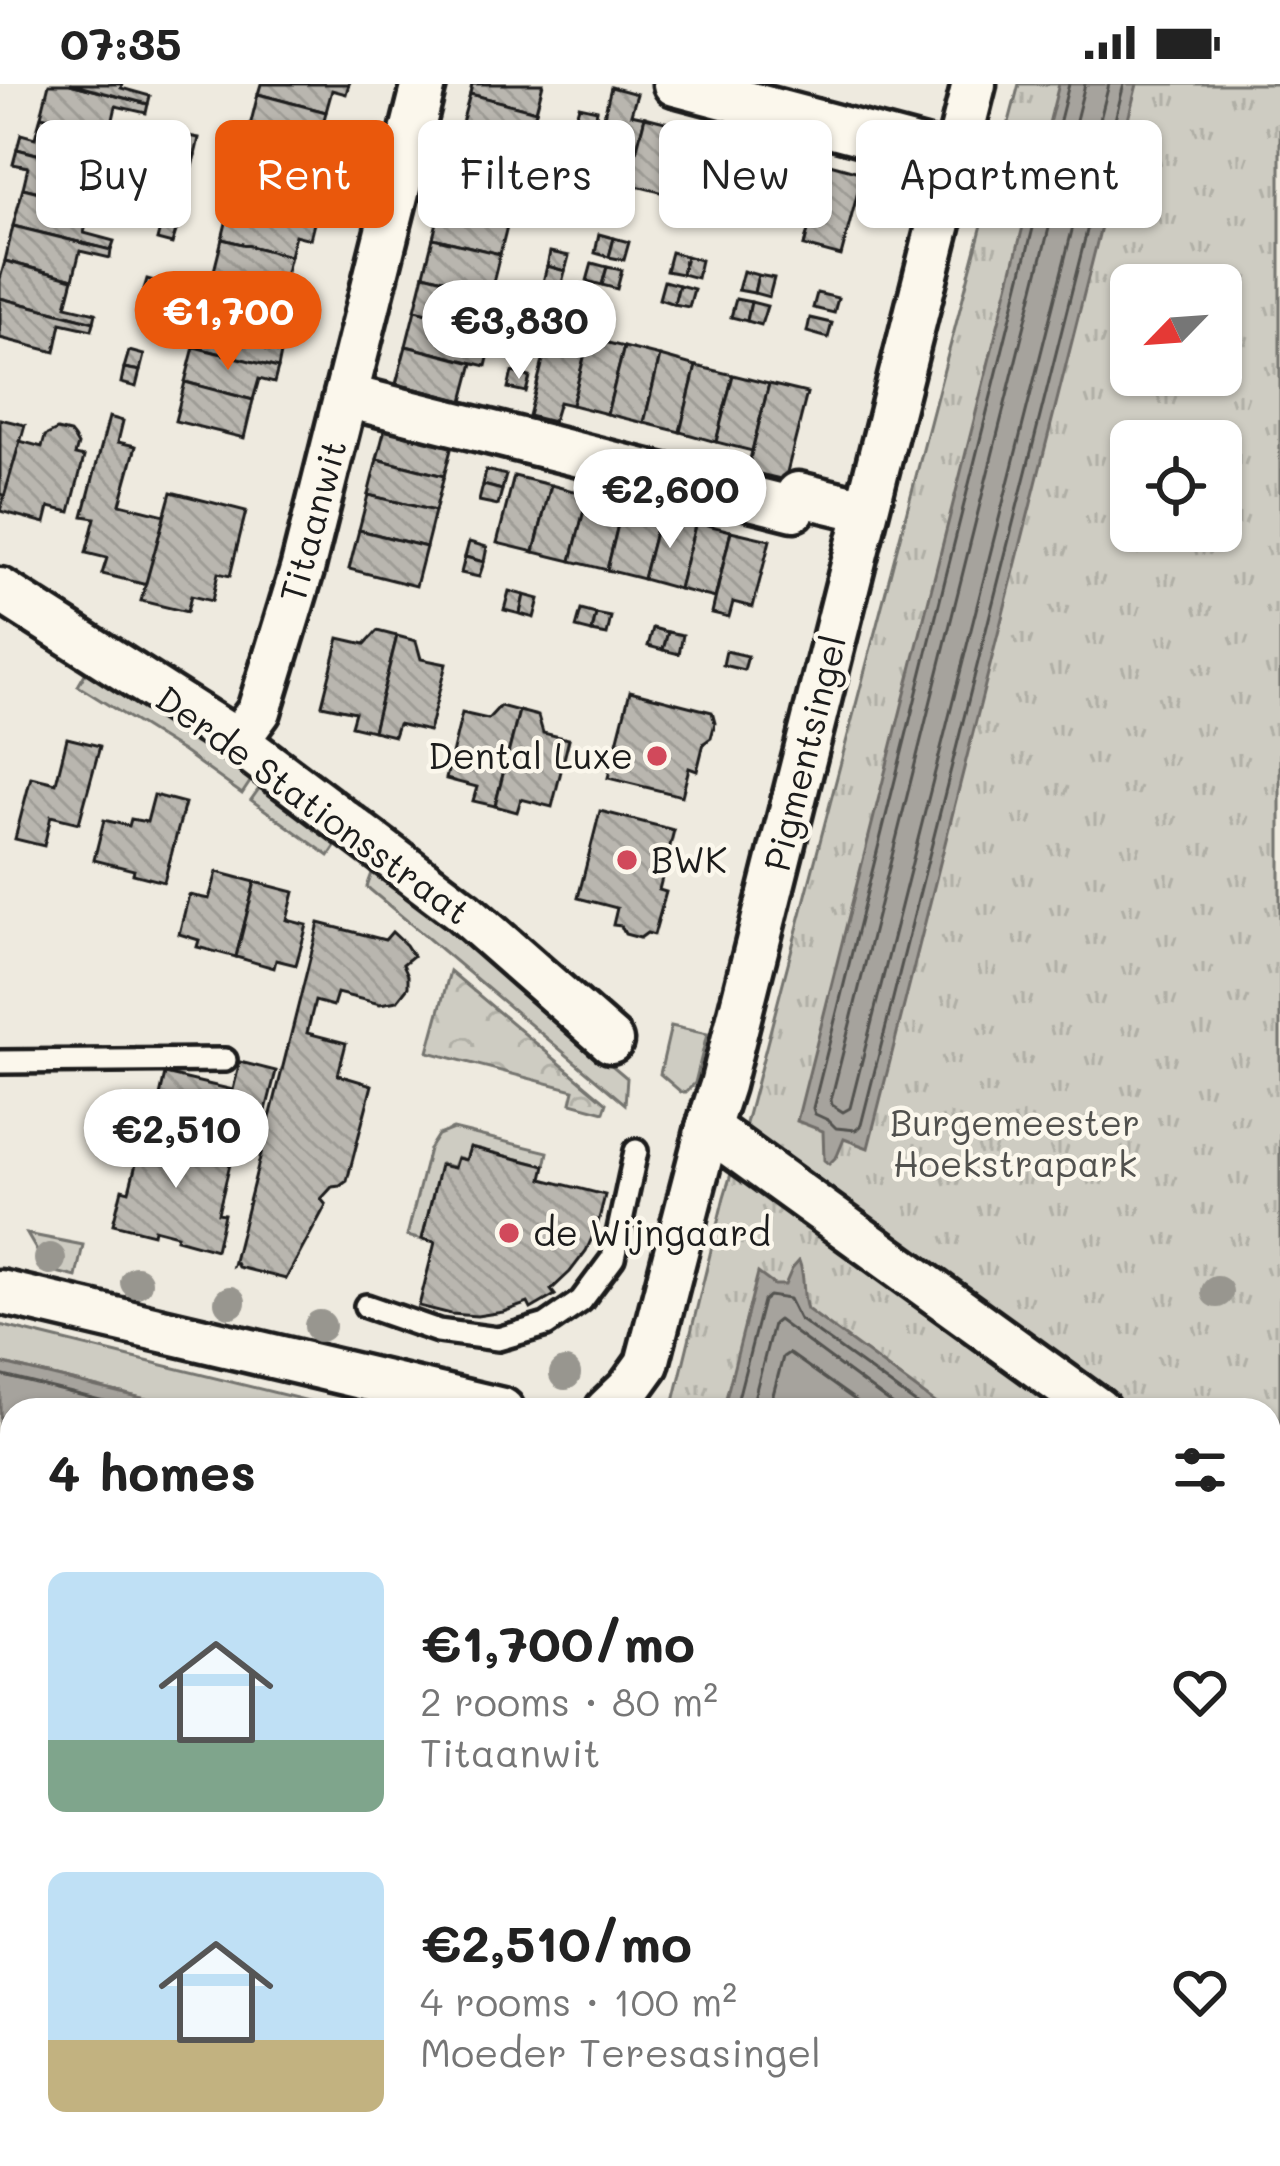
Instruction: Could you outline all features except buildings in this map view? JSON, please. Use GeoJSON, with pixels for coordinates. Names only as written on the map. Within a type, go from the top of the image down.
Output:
{"type":"FeatureCollection","features":[{"type":"Feature","properties":{"kind":"street","name":"Titaanwit"},"geometry":{"type":"LineString","coordinates":[[237,741],[259,711],[302,570],[424,84]]}},
{"type":"Feature","properties":{"kind":"street"},"geometry":{"type":"LineString","coordinates":[[675,84],[856,132]]}},
{"type":"Feature","properties":{"kind":"street","name":"Pigmentsingel"},"geometry":{"type":"LineString","coordinates":[[964,120],[974,84]]}},
{"type":"Feature","properties":{"kind":"street","name":"Pigmentsingel"},"geometry":{"type":"LineString","coordinates":[[618,1398],[647,1364],[938,228]]}},
{"type":"Feature","properties":{"kind":"street"},"geometry":{"type":"LineString","coordinates":[[346,396],[794,509],[798,494],[865,510]]}},
{"type":"Feature","properties":{"kind":"street","name":"Derde Stationsstraat"},"geometry":{"type":"LineString","coordinates":[[0,590],[237,741],[464,912],[611,1041]]}},
{"type":"Feature","properties":{"kind":"street"},"geometry":{"type":"LineString","coordinates":[[708,1128],[1080,1398]]}},
{"type":"Feature","properties":{"kind":"street"},"geometry":{"type":"LineString","coordinates":[[0,1292],[388,1396]]}},
{"type":"Feature","properties":{"kind":"lane"},"geometry":{"type":"LineString","coordinates":[[0,1062],[225,1060]]}},
{"type":"Feature","properties":{"kind":"lane"},"geometry":{"type":"LineString","coordinates":[[366,1306],[438,1331],[498,1339],[545,1325],[581,1301],[613,1258],[636,1151]]}},
{"type":"Feature","properties":{"kind":"green space","name":"Burgemeester Hoekstrapark"},"geometry":{"type":"Polygon","coordinates":[[[1019,84],[1280,84],[1280,1398],[675,1398],[981,228],[1162,228],[1162,120],[1010,120],[1019,84]]]}},
{"type":"Feature","properties":{"kind":"green space"},"geometry":{"type":"Polygon","coordinates":[[[89,667],[254,776],[242,794],[78,686],[89,667]]]}},
{"type":"Feature","properties":{"kind":"green space"},"geometry":{"type":"Polygon","coordinates":[[[263,783],[341,838],[329,856],[251,800],[263,783]]]}},
{"type":"Feature","properties":{"kind":"green space"},"geometry":{"type":"Polygon","coordinates":[[[375,865],[627,1078],[625,1104],[367,887],[375,865]]]}},
{"type":"Feature","properties":{"kind":"green space"},"geometry":{"type":"Polygon","coordinates":[[[450,971],[607,1103],[604,1112],[571,1103],[574,1090],[428,1052],[450,971]]]}},
{"type":"Feature","properties":{"kind":"green space"},"geometry":{"type":"Polygon","coordinates":[[[671,1026],[707,1034],[695,1083],[686,1092],[660,1074],[671,1026]]]}},
{"type":"Feature","properties":{"kind":"green space"},"geometry":{"type":"Polygon","coordinates":[[[453,1129],[548,1152],[545,1166],[471,1147],[467,1160],[457,1157],[453,1167],[441,1164],[422,1240],[407,1236],[429,1149],[438,1135],[453,1129]]]}},
{"type":"Feature","properties":{"kind":"green space"},"geometry":{"type":"Polygon","coordinates":[[[27,1234],[83,1245],[76,1277],[48,1270],[27,1234]]]}},
{"type":"Feature","properties":{"kind":"green space"},"geometry":{"type":"Polygon","coordinates":[[[0,1325],[297,1398],[141,1398],[0,1363],[0,1325]]]}},
{"type":"Feature","properties":{"kind":"water"},"geometry":{"type":"Polygon","coordinates":[[[1059,84],[1137,84],[1128,120],[1050,120],[1059,84]]]}},
{"type":"Feature","properties":{"kind":"water"},"geometry":{"type":"Polygon","coordinates":[[[1023,228],[1101,228],[868,1148],[844,1139],[829,1164],[824,1160],[823,1131],[797,1121],[1023,228]]]}},
{"type":"Feature","properties":{"kind":"water"},"geometry":{"type":"Polygon","coordinates":[[[799,1261],[807,1309],[929,1398],[726,1398],[758,1273],[774,1285],[785,1285],[799,1261]]]}},
{"type":"Feature","properties":{"kind":"water"},"geometry":{"type":"Polygon","coordinates":[[[0,1363],[141,1398],[0,1398],[0,1363]]]}},
{"type":"Feature","properties":{"kind":"place","name":"Dental Luxe"},"geometry":{"type":"Point","coordinates":[657,756]}},
{"type":"Feature","properties":{"kind":"place","name":"BWK"},"geometry":{"type":"Point","coordinates":[627,860]}},
{"type":"Feature","properties":{"kind":"place","name":"de Wijngaard"},"geometry":{"type":"Point","coordinates":[509,1233]}}]}
